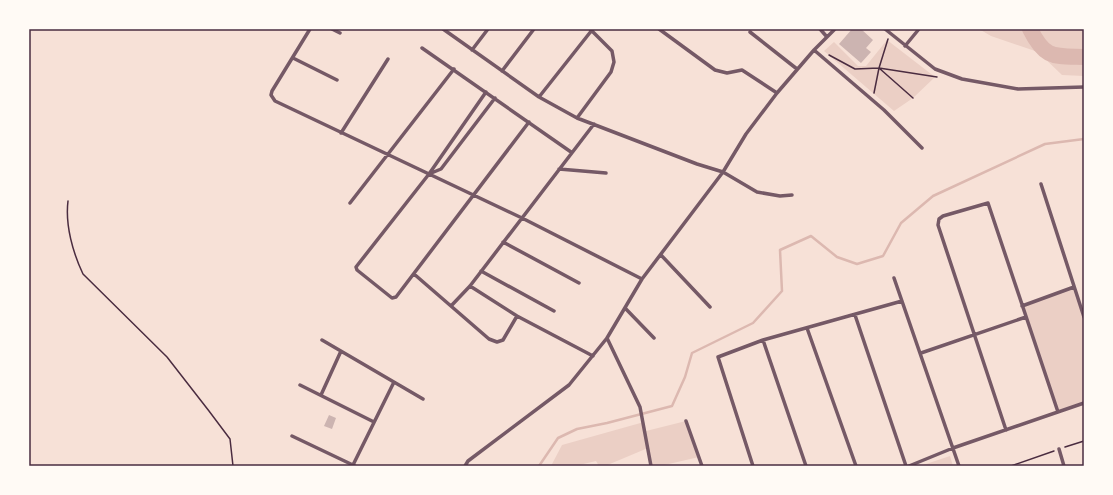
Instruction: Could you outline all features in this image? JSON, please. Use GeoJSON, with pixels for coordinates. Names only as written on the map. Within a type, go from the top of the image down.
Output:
{"type":"FeatureCollection","features":[{"type":"Feature","properties":{"kind":"street"},"geometry":{"type":"LineString","coordinates":[[310,29],[293,58],[283,71],[271,95],[276,101],[522,218],[642,279]]}},
{"type":"Feature","properties":{"kind":"street"},"geometry":{"type":"LineString","coordinates":[[332,29],[340,33]]}},
{"type":"Feature","properties":{"kind":"street"},"geometry":{"type":"LineString","coordinates":[[443,29],[539,97],[577,118],[697,164],[723,172],[757,192],[780,196],[792,195]]}},
{"type":"Feature","properties":{"kind":"street"},"geometry":{"type":"LineString","coordinates":[[472,50],[488,29]]}},
{"type":"Feature","properties":{"kind":"street"},"geometry":{"type":"LineString","coordinates":[[502,71],[534,29]]}},
{"type":"Feature","properties":{"kind":"street"},"geometry":{"type":"LineString","coordinates":[[660,29],[716,70],[728,73],[742,70],[777,93]]}},
{"type":"Feature","properties":{"kind":"street"},"geometry":{"type":"LineString","coordinates":[[820,29],[827,37]]}},
{"type":"Feature","properties":{"kind":"street"},"geometry":{"type":"LineString","coordinates":[[465,466],[468,461],[498,437],[569,385],[607,338],[642,279],[723,172],[746,134],[777,93],[814,50],[835,29]]}},
{"type":"Feature","properties":{"kind":"street"},"geometry":{"type":"LineString","coordinates":[[885,29],[935,69],[948,75],[1018,89],[1084,87]]}},
{"type":"Feature","properties":{"kind":"street"},"geometry":{"type":"LineString","coordinates":[[905,46],[919,29]]}},
{"type":"Feature","properties":{"kind":"street"},"geometry":{"type":"LineString","coordinates":[[539,97],[591,30],[612,51],[614,62],[611,72],[577,118]]}},
{"type":"Feature","properties":{"kind":"street"},"geometry":{"type":"LineString","coordinates":[[750,32],[797,70]]}},
{"type":"Feature","properties":{"kind":"street"},"geometry":{"type":"LineString","coordinates":[[422,48],[571,152]]}},
{"type":"Feature","properties":{"kind":"street"},"geometry":{"type":"LineString","coordinates":[[814,50],[873,100],[922,148]]}},
{"type":"Feature","properties":{"kind":"street"},"geometry":{"type":"LineString","coordinates":[[293,58],[337,80]]}},
{"type":"Feature","properties":{"kind":"street"},"geometry":{"type":"LineString","coordinates":[[341,133],[388,59]]}},
{"type":"Feature","properties":{"kind":"street"},"geometry":{"type":"LineString","coordinates":[[350,203],[454,69]]}},
{"type":"Feature","properties":{"kind":"street"},"geometry":{"type":"LineString","coordinates":[[486,92],[429,174],[356,267],[357,270],[392,298],[395,298],[414,274],[529,122]]}},
{"type":"Feature","properties":{"kind":"street"},"geometry":{"type":"LineString","coordinates":[[429,174],[441,169],[495,98]]}},
{"type":"Feature","properties":{"kind":"street"},"geometry":{"type":"LineString","coordinates":[[451,306],[470,286],[571,152],[594,124]]}},
{"type":"Feature","properties":{"kind":"street"},"geometry":{"type":"LineString","coordinates":[[559,169],[606,173]]}},
{"type":"Feature","properties":{"kind":"street"},"geometry":{"type":"LineString","coordinates":[[1041,184],[1084,318]]}},
{"type":"Feature","properties":{"kind":"street"},"geometry":{"type":"LineString","coordinates":[[1006,430],[938,225],[939,220],[944,216],[988,203],[1058,412]]}},
{"type":"Feature","properties":{"kind":"street"},"geometry":{"type":"LineString","coordinates":[[503,242],[579,283]]}},
{"type":"Feature","properties":{"kind":"street"},"geometry":{"type":"LineString","coordinates":[[661,255],[710,307]]}},
{"type":"Feature","properties":{"kind":"street"},"geometry":{"type":"LineString","coordinates":[[481,271],[554,311]]}},
{"type":"Feature","properties":{"kind":"street"},"geometry":{"type":"LineString","coordinates":[[414,274],[489,339],[498,342],[503,340],[517,316]]}},
{"type":"Feature","properties":{"kind":"street"},"geometry":{"type":"LineString","coordinates":[[894,278],[959,466]]}},
{"type":"Feature","properties":{"kind":"street"},"geometry":{"type":"LineString","coordinates":[[470,286],[517,316],[593,356]]}},
{"type":"Feature","properties":{"kind":"street"},"geometry":{"type":"LineString","coordinates":[[1022,306],[1074,287]]}},
{"type":"Feature","properties":{"kind":"street"},"geometry":{"type":"LineString","coordinates":[[753,466],[718,357],[763,340],[902,301]]}},
{"type":"Feature","properties":{"kind":"street"},"geometry":{"type":"LineString","coordinates":[[1080,304],[1084,302]]}},
{"type":"Feature","properties":{"kind":"street"},"geometry":{"type":"LineString","coordinates":[[625,308],[654,338]]}},
{"type":"Feature","properties":{"kind":"street"},"geometry":{"type":"LineString","coordinates":[[855,315],[906,466]]}},
{"type":"Feature","properties":{"kind":"street"},"geometry":{"type":"LineString","coordinates":[[921,354],[974,334],[1026,317]]}},
{"type":"Feature","properties":{"kind":"street"},"geometry":{"type":"LineString","coordinates":[[807,328],[856,466]]}},
{"type":"Feature","properties":{"kind":"street"},"geometry":{"type":"LineString","coordinates":[[607,338],[640,407],[651,466]]}},
{"type":"Feature","properties":{"kind":"street"},"geometry":{"type":"LineString","coordinates":[[322,340],[423,399]]}},
{"type":"Feature","properties":{"kind":"street"},"geometry":{"type":"LineString","coordinates":[[763,340],[806,466]]}},
{"type":"Feature","properties":{"kind":"street"},"geometry":{"type":"LineString","coordinates":[[321,395],[342,351]]}},
{"type":"Feature","properties":{"kind":"street"},"geometry":{"type":"LineString","coordinates":[[292,436],[354,466],[394,382]]}},
{"type":"Feature","properties":{"kind":"street"},"geometry":{"type":"LineString","coordinates":[[300,385],[374,422]]}},
{"type":"Feature","properties":{"kind":"street"},"geometry":{"type":"LineString","coordinates":[[909,466],[953,448],[1084,404]]}},
{"type":"Feature","properties":{"kind":"street"},"geometry":{"type":"LineString","coordinates":[[686,421],[702,466]]}},
{"type":"Feature","properties":{"kind":"street"},"geometry":{"type":"LineString","coordinates":[[1059,450],[1064,466]]}},
{"type":"Feature","properties":{"kind":"path"},"geometry":{"type":"LineString","coordinates":[[873,100],[879,68],[890,33]]}},
{"type":"Feature","properties":{"kind":"path"},"geometry":{"type":"LineString","coordinates":[[814,50],[824,51],[855,69],[879,68],[935,77],[948,75]]}},
{"type":"Feature","properties":{"kind":"path"},"geometry":{"type":"LineString","coordinates":[[879,68],[913,98]]}},
{"type":"Feature","properties":{"kind":"path"},"geometry":{"type":"LineString","coordinates":[[68,202],[69,225],[76,259],[83,274],[166,357],[209,411],[230,439],[233,466]]}},
{"type":"Feature","properties":{"kind":"path"},"geometry":{"type":"LineString","coordinates":[[1011,466],[1084,441]]}},
{"type":"Feature","properties":{"kind":"shaded area"},"geometry":{"type":"Polygon","coordinates":[[[979,29],[1028,29],[1043,54],[1058,60],[1084,60],[1084,76],[1062,75],[1038,52],[991,36],[979,29]]]}},
{"type":"Feature","properties":{"kind":"shaded area"},"geometry":{"type":"Polygon","coordinates":[[[1034,29],[1084,29],[1084,50],[1053,51],[1034,29]]]}},
{"type":"Feature","properties":{"kind":"shaded area"},"geometry":{"type":"Polygon","coordinates":[[[887,40],[935,77],[913,98],[894,111],[824,51],[834,42],[858,66],[866,66],[887,40]]]}},
{"type":"Feature","properties":{"kind":"shaded area"},"geometry":{"type":"Polygon","coordinates":[[[1074,287],[1084,317],[1084,403],[1058,412],[1022,306],[1074,287]]]}},
{"type":"Feature","properties":{"kind":"shaded area"},"geometry":{"type":"Polygon","coordinates":[[[686,421],[699,457],[660,466],[651,466],[648,448],[605,466],[599,466],[596,461],[575,466],[551,466],[562,445],[644,422],[646,431],[686,421]]]}},
{"type":"Feature","properties":{"kind":"shaded area"},"geometry":{"type":"Polygon","coordinates":[[[950,456],[953,466],[920,466],[950,456]]]}},
{"type":"Feature","properties":{"kind":"building"},"geometry":{"type":"Polygon","coordinates":[[[852,29],[861,29],[873,40],[866,48],[871,52],[861,63],[839,44],[852,29]]]}},
{"type":"Feature","properties":{"kind":"building"},"geometry":{"type":"Polygon","coordinates":[[[329,415],[336,418],[332,429],[324,426],[329,415]]]}},
{"type":"Feature","properties":{"kind":"waterway"},"geometry":{"type":"LineString","coordinates":[[1030,29],[1040,46],[1051,54],[1057,56],[1084,57]]}},
{"type":"Feature","properties":{"kind":"waterway"},"geometry":{"type":"LineString","coordinates":[[539,466],[558,438],[577,429],[607,423],[672,406],[685,377],[692,353],[753,323],[782,291],[780,250],[811,236],[837,257],[857,264],[883,256],[901,223],[933,196],[1045,144],[1084,139]]}}]}
